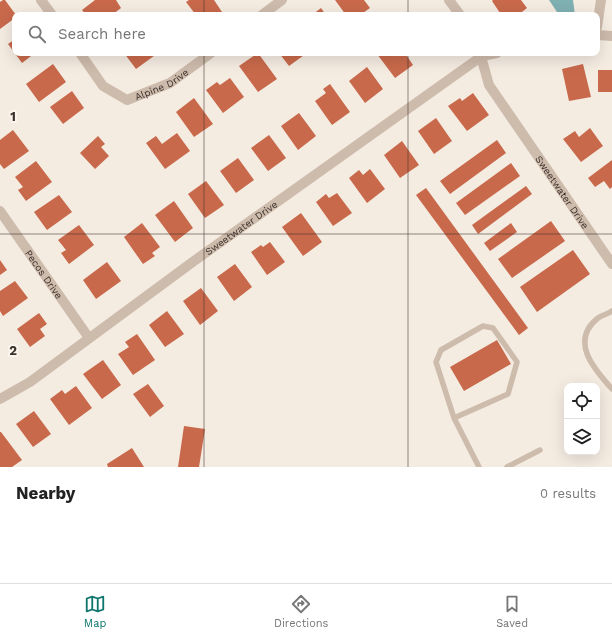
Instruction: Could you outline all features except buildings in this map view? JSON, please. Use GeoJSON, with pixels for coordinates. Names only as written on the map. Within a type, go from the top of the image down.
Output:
{"type":"FeatureCollection","features":[{"type":"Feature","properties":{"kind":"street"},"geometry":{"type":"LineString","coordinates":[[41,0],[50,12]]}},
{"type":"Feature","properties":{"kind":"street"},"geometry":{"type":"LineString","coordinates":[[266,12],[282,0]]}},
{"type":"Feature","properties":{"kind":"street"},"geometry":{"type":"LineString","coordinates":[[449,0],[458,12]]}},
{"type":"Feature","properties":{"kind":"street"},"geometry":{"type":"LineString","coordinates":[[599,12],[601,0]]}},
{"type":"Feature","properties":{"kind":"street"},"geometry":{"type":"LineString","coordinates":[[600,35],[612,36]]}},
{"type":"Feature","properties":{"kind":"street","name":"Alpine Drive"},"geometry":{"type":"LineString","coordinates":[[82,56],[104,86],[127,100],[170,84],[207,56]]}},
{"type":"Feature","properties":{"kind":"street","name":"Sweetwater Drive"},"geometry":{"type":"LineString","coordinates":[[0,399],[30,382],[478,56]]}},
{"type":"Feature","properties":{"kind":"street","name":"Sweetwater Drive"},"geometry":{"type":"LineString","coordinates":[[482,56],[489,85],[612,264]]}},
{"type":"Feature","properties":{"kind":"street","name":"Pecos Drive"},"geometry":{"type":"LineString","coordinates":[[0,212],[89,338]]}},
{"type":"Feature","properties":{"kind":"lane"},"geometry":{"type":"LineString","coordinates":[[612,312],[598,318],[587,331],[584,349],[594,369],[612,389]]}},
{"type":"Feature","properties":{"kind":"lane"},"geometry":{"type":"LineString","coordinates":[[454,418],[508,394],[517,362],[493,328],[483,326],[440,350],[436,362],[454,418],[479,467]]}},
{"type":"Feature","properties":{"kind":"lane"},"geometry":{"type":"LineString","coordinates":[[506,467],[540,450]]}},
{"type":"Feature","properties":{"kind":"water"},"geometry":{"type":"Polygon","coordinates":[[[549,0],[573,0],[575,12],[557,12],[549,0]]]}}]}
